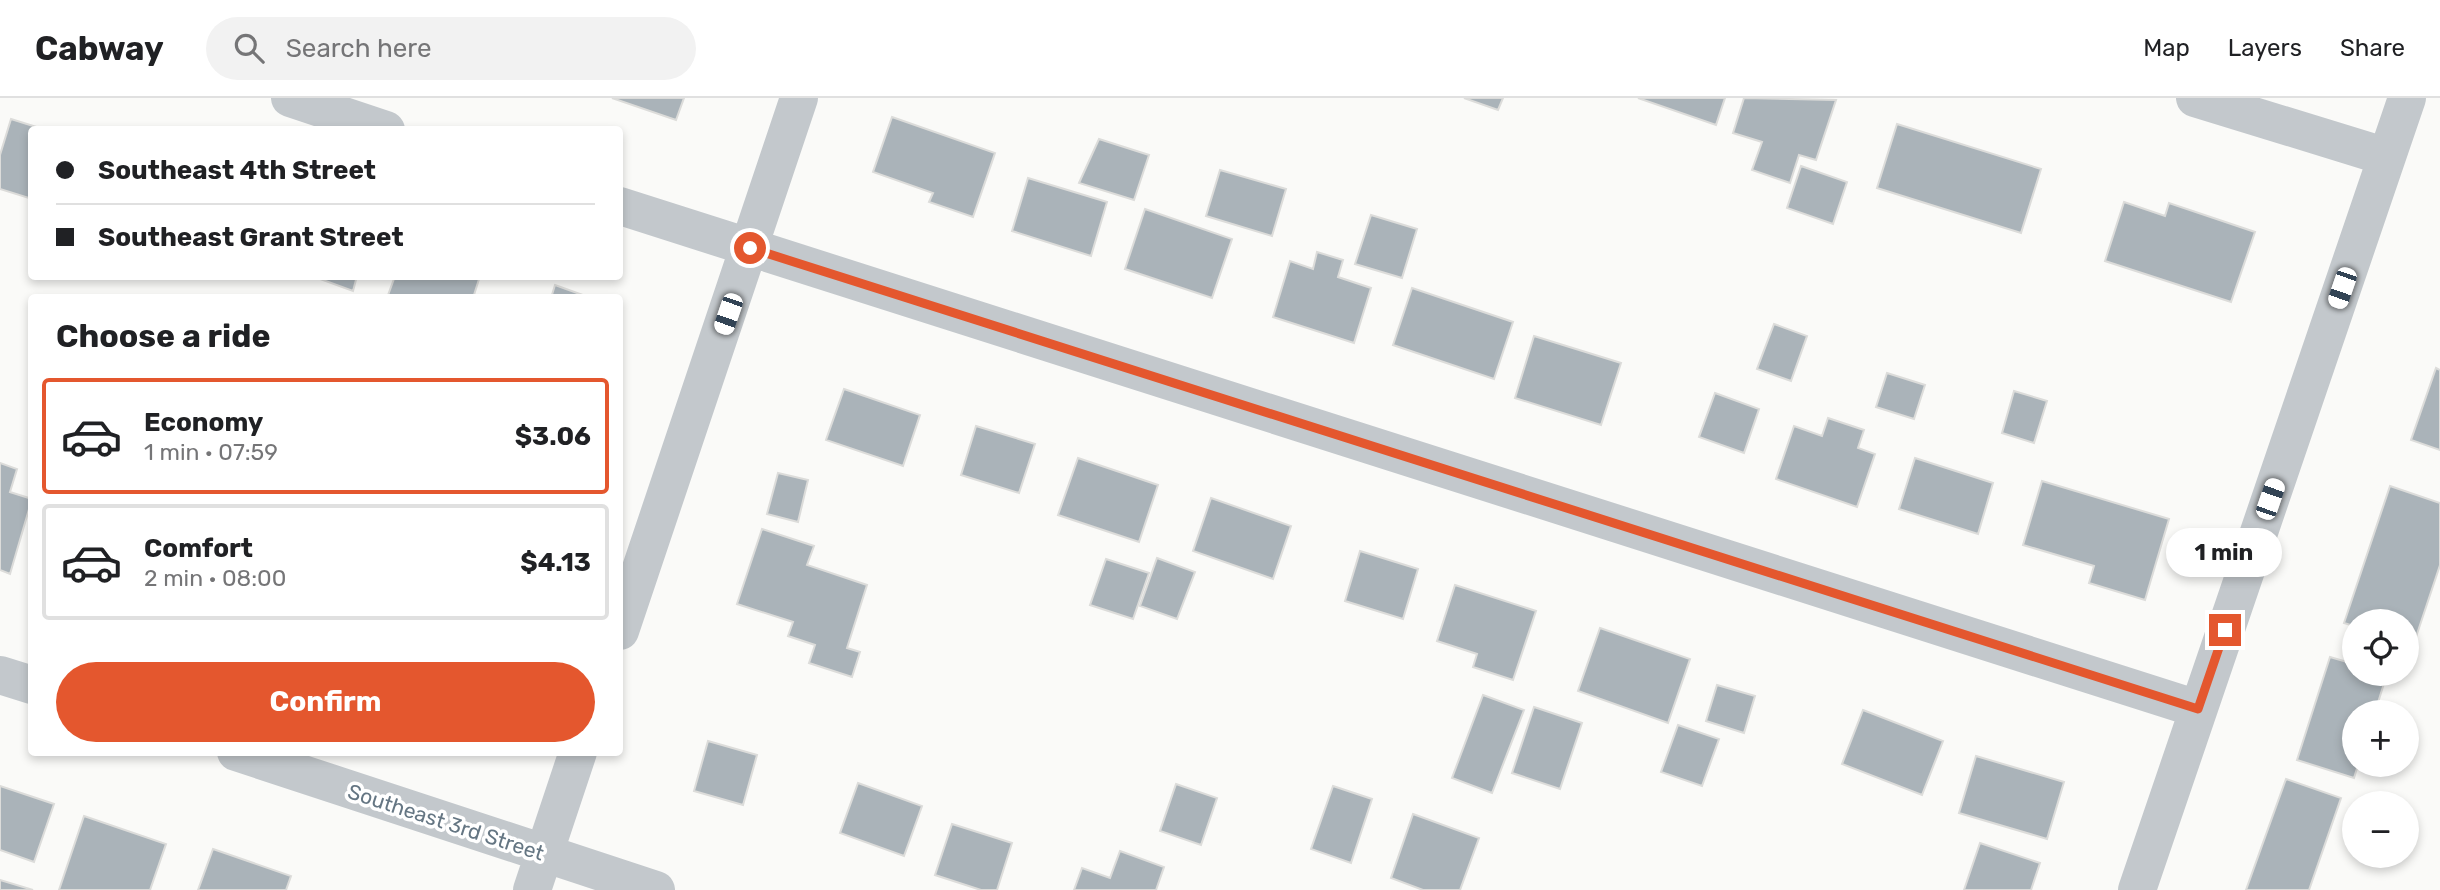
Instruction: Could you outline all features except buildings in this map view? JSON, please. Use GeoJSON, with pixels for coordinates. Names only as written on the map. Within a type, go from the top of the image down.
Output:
{"type":"FeatureCollection","features":[{"type":"Feature","properties":{"kind":"street"},"geometry":{"type":"LineString","coordinates":[[290,98],[374,126]]}},
{"type":"Feature","properties":{"kind":"street"},"geometry":{"type":"LineString","coordinates":[[623,622],[799,98]]}},
{"type":"Feature","properties":{"kind":"street"},"geometry":{"type":"LineString","coordinates":[[2195,98],[2387,157]]}},
{"type":"Feature","properties":{"kind":"street"},"geometry":{"type":"LineString","coordinates":[[2137,890],[2407,98]]}},
{"type":"Feature","properties":{"kind":"street"},"geometry":{"type":"LineString","coordinates":[[623,207],[2198,709]]}},
{"type":"Feature","properties":{"kind":"street"},"geometry":{"type":"LineString","coordinates":[[0,675],[28,684]]}},
{"type":"Feature","properties":{"kind":"street","name":"Southeast 3rd Street"},"geometry":{"type":"LineString","coordinates":[[248,756],[656,890]]}},
{"type":"Feature","properties":{"kind":"street"},"geometry":{"type":"LineString","coordinates":[[532,890],[577,756]]}},
{"type":"Feature","properties":{"kind":"route"},"geometry":{"type":"LineString","coordinates":[[750,248],[2198,709],[2225,630]]}}]}
